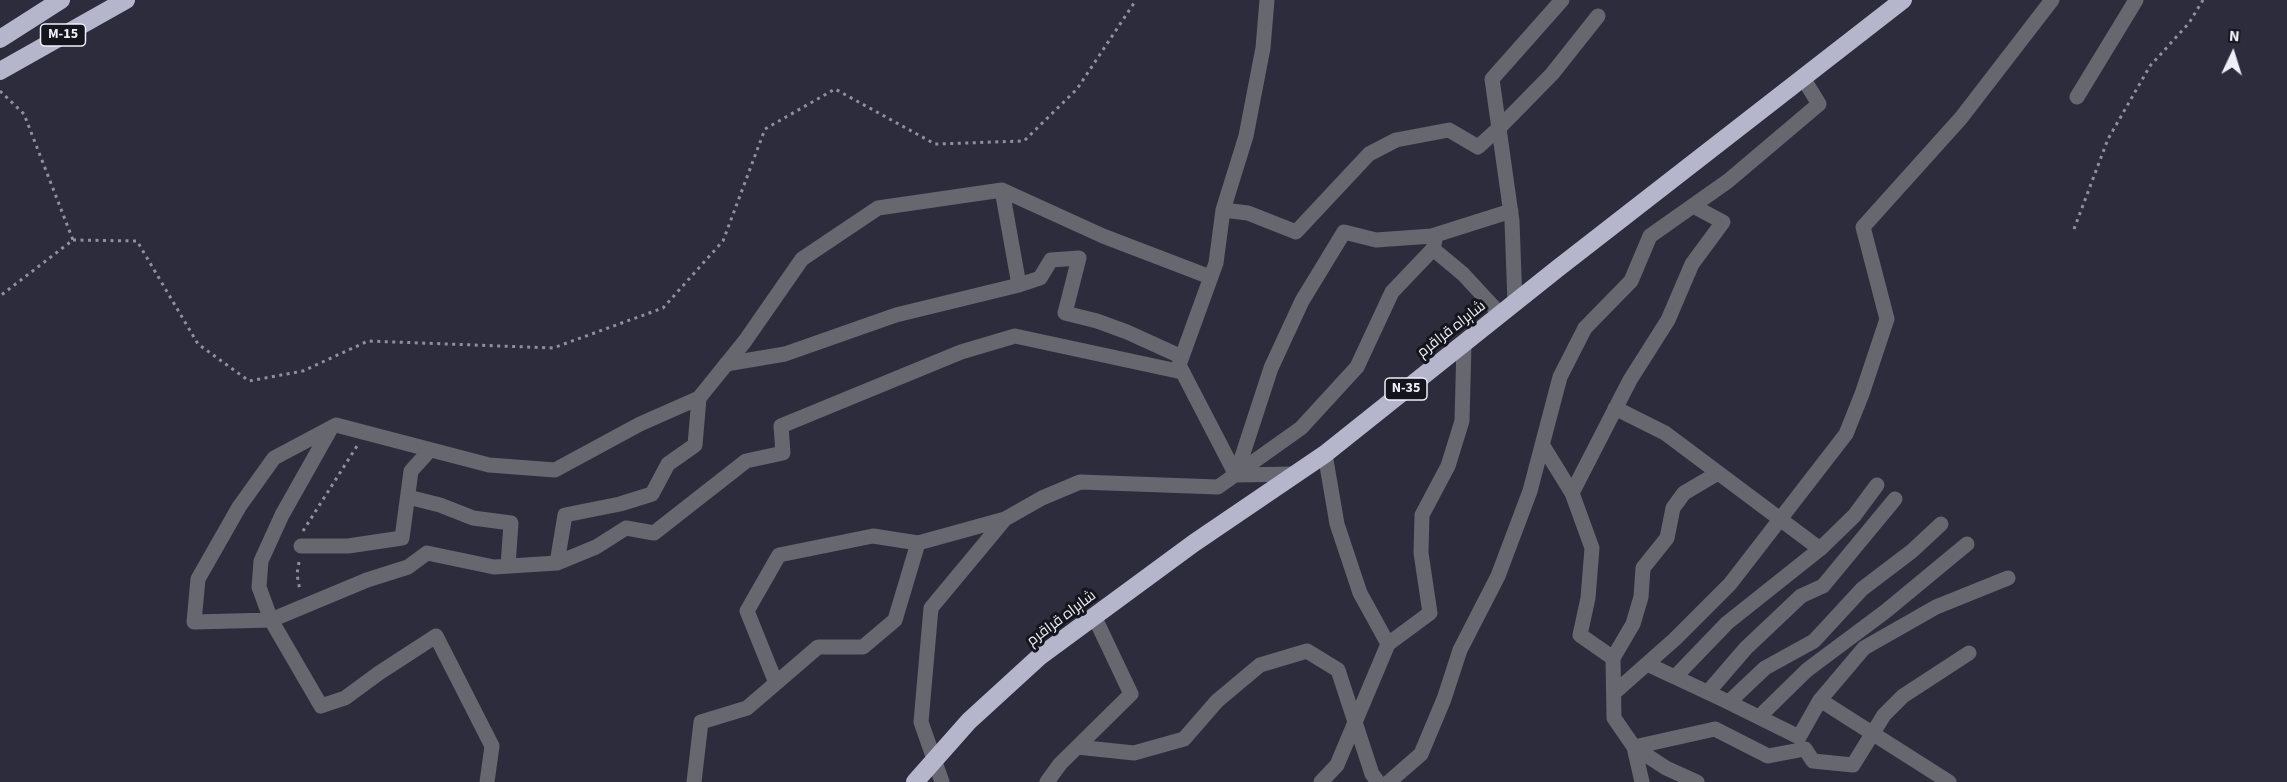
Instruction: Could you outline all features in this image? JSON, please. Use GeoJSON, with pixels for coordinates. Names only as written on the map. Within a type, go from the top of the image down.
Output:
{"type":"FeatureCollection","features":[{"type":"Feature","properties":{"kind":"highway","name":"M-15"},"geometry":{"type":"LineString","coordinates":[[0,39],[61,0]]}},
{"type":"Feature","properties":{"kind":"highway","name":"M-15"},"geometry":{"type":"LineString","coordinates":[[0,71],[126,0]]}},
{"type":"Feature","properties":{"kind":"highway","name":"شاہراہ قراقرم"},"geometry":{"type":"LineString","coordinates":[[915,782],[969,721],[1039,657],[1194,543],[1325,454],[1507,309],[1904,0]]}},
{"type":"Feature","properties":{"kind":"street"},"geometry":{"type":"LineString","coordinates":[[1182,364],[1216,263],[1223,210],[1246,136],[1263,48],[1267,0]]}},
{"type":"Feature","properties":{"kind":"street"},"geometry":{"type":"LineString","coordinates":[[1507,309],[1511,211],[1492,79],[1562,0]]}},
{"type":"Feature","properties":{"kind":"street"},"geometry":{"type":"LineString","coordinates":[[1614,693],[1730,584],[1846,434],[1887,319],[1863,227],[1961,118],[2052,0]]}},
{"type":"Feature","properties":{"kind":"street"},"geometry":{"type":"LineString","coordinates":[[2077,97],[2136,0]]}},
{"type":"Feature","properties":{"kind":"street"},"geometry":{"type":"LineString","coordinates":[[1223,210],[1248,213],[1296,232],[1369,154],[1396,140],[1449,130],[1478,147],[1552,74],[1598,16]]}},
{"type":"Feature","properties":{"kind":"street"},"geometry":{"type":"LineString","coordinates":[[1389,782],[1421,754],[1444,699],[1460,650],[1498,576],[1530,491],[1560,377],[1585,328],[1631,281],[1650,236],[1728,181],[1820,104],[1803,78]]}},
{"type":"Feature","properties":{"kind":"street"},"geometry":{"type":"LineString","coordinates":[[1182,364],[1015,336],[961,352],[781,426],[783,453],[746,461],[654,533],[626,528],[596,547],[557,563],[494,567],[427,553],[408,567],[368,580],[271,620],[194,622],[198,579],[239,507],[274,458],[336,425],[489,465],[555,470],[640,424],[699,398],[802,259],[878,208],[1002,190],[1103,236],[1210,277]]}},
{"type":"Feature","properties":{"kind":"street"},"geometry":{"type":"LineString","coordinates":[[1002,190],[1020,285]]}},
{"type":"Feature","properties":{"kind":"street"},"geometry":{"type":"LineString","coordinates":[[1572,493],[1630,380],[1668,320],[1692,264],[1723,222],[1693,206]]}},
{"type":"Feature","properties":{"kind":"street"},"geometry":{"type":"LineString","coordinates":[[1236,475],[1271,368],[1302,301],[1344,232],[1376,240],[1435,242],[1511,211]]}},
{"type":"Feature","properties":{"kind":"street"},"geometry":{"type":"LineString","coordinates":[[1435,242],[1463,274],[1507,309]]}},
{"type":"Feature","properties":{"kind":"street"},"geometry":{"type":"LineString","coordinates":[[776,683],[747,611],[779,555],[873,536],[918,543],[1005,519],[1042,498],[1080,482],[1218,487],[1301,428],[1357,367],[1392,292],[1435,242]]}},
{"type":"Feature","properties":{"kind":"street"},"geometry":{"type":"LineString","coordinates":[[726,364],[785,354],[896,315],[1020,285],[1040,278],[1051,260],[1079,258],[1065,313],[1107,324],[1182,364],[1236,475]]}},
{"type":"Feature","properties":{"kind":"street"},"geometry":{"type":"LineString","coordinates":[[1321,782],[1337,765],[1388,644],[1430,613],[1421,553],[1422,515],[1448,466],[1462,421],[1464,344]]}},
{"type":"Feature","properties":{"kind":"street"},"geometry":{"type":"LineString","coordinates":[[557,563],[565,514],[620,504],[652,494],[668,464],[695,445],[699,398]]}},
{"type":"Feature","properties":{"kind":"street"},"geometry":{"type":"LineString","coordinates":[[1615,408],[1665,433],[1820,549]]}},
{"type":"Feature","properties":{"kind":"street"},"geometry":{"type":"LineString","coordinates":[[332,428],[282,515],[261,561],[259,587],[271,620],[321,706],[345,698],[436,636],[492,746],[487,782]]}},
{"type":"Feature","properties":{"kind":"street"},"geometry":{"type":"LineString","coordinates":[[1543,446],[1572,493],[1592,548],[1588,598],[1580,634],[1613,658]]}},
{"type":"Feature","properties":{"kind":"street"},"geometry":{"type":"LineString","coordinates":[[301,546],[348,546],[402,538],[411,471],[430,450]]}},
{"type":"Feature","properties":{"kind":"street"},"geometry":{"type":"LineString","coordinates":[[1325,454],[1337,524],[1356,583],[1388,644]]}},
{"type":"Feature","properties":{"kind":"street"},"geometry":{"type":"LineString","coordinates":[[1642,782],[1634,747],[1614,718],[1613,658],[1633,624],[1641,597],[1643,568],[1667,538],[1673,508],[1684,493],[1718,472]]}},
{"type":"Feature","properties":{"kind":"street"},"geometry":{"type":"LineString","coordinates":[[1236,475],[1294,474]]}},
{"type":"Feature","properties":{"kind":"street"},"geometry":{"type":"LineString","coordinates":[[1675,677],[1727,623],[1820,549],[1854,516],[1877,485]]}},
{"type":"Feature","properties":{"kind":"street"},"geometry":{"type":"LineString","coordinates":[[408,497],[440,505],[473,518],[511,523],[508,566]]}},
{"type":"Feature","properties":{"kind":"street"},"geometry":{"type":"LineString","coordinates":[[1708,692],[1746,648],[1801,596],[1823,586],[1895,500]]}},
{"type":"Feature","properties":{"kind":"street"},"geometry":{"type":"LineString","coordinates":[[942,782],[921,723],[931,608],[1005,519]]}},
{"type":"Feature","properties":{"kind":"street"},"geometry":{"type":"LineString","coordinates":[[1729,702],[1765,668],[1814,641],[1862,589],[1941,524]]}},
{"type":"Feature","properties":{"kind":"street"},"geometry":{"type":"LineString","coordinates":[[694,782],[701,722],[747,708],[818,647],[864,647],[896,620],[918,543]]}},
{"type":"Feature","properties":{"kind":"street"},"geometry":{"type":"LineString","coordinates":[[1759,717],[1807,670],[1886,611],[1967,544]]}},
{"type":"Feature","properties":{"kind":"street"},"geometry":{"type":"LineString","coordinates":[[1647,664],[1799,737],[1820,699],[1864,648],[1936,606],[2008,578]]}},
{"type":"Feature","properties":{"kind":"street"},"geometry":{"type":"LineString","coordinates":[[1047,782],[1060,764],[1131,694],[1094,616]]}},
{"type":"Feature","properties":{"kind":"street"},"geometry":{"type":"LineString","coordinates":[[1077,747],[1134,753],[1184,739],[1217,701],[1260,665],[1306,651],[1338,670],[1372,774],[1378,782]]}},
{"type":"Feature","properties":{"kind":"street"},"geometry":{"type":"LineString","coordinates":[[1634,747],[1715,729],[1768,756],[1805,750],[1813,761],[1853,765],[1884,715],[1903,696],[1969,653]]}},
{"type":"Feature","properties":{"kind":"street"},"geometry":{"type":"LineString","coordinates":[[1820,699],[1949,782]]}},
{"type":"Feature","properties":{"kind":"street"},"geometry":{"type":"LineString","coordinates":[[1634,747],[1666,768],[1697,782]]}},
{"type":"Feature","properties":{"kind":"path"},"geometry":{"type":"LineString","coordinates":[[0,296],[73,240],[136,241],[198,344],[249,381],[303,371],[368,341],[553,348],[663,309],[723,241],[765,129],[835,89],[935,144],[1024,141],[1077,89],[1136,0]]}},
{"type":"Feature","properties":{"kind":"path"},"geometry":{"type":"LineString","coordinates":[[2074,229],[2108,139],[2150,66],[2188,23],[2203,0]]}},
{"type":"Feature","properties":{"kind":"path"},"geometry":{"type":"LineString","coordinates":[[0,91],[24,114],[73,240]]}},
{"type":"Feature","properties":{"kind":"path"},"geometry":{"type":"LineString","coordinates":[[302,607],[297,574],[303,529],[366,433]]}}]}
